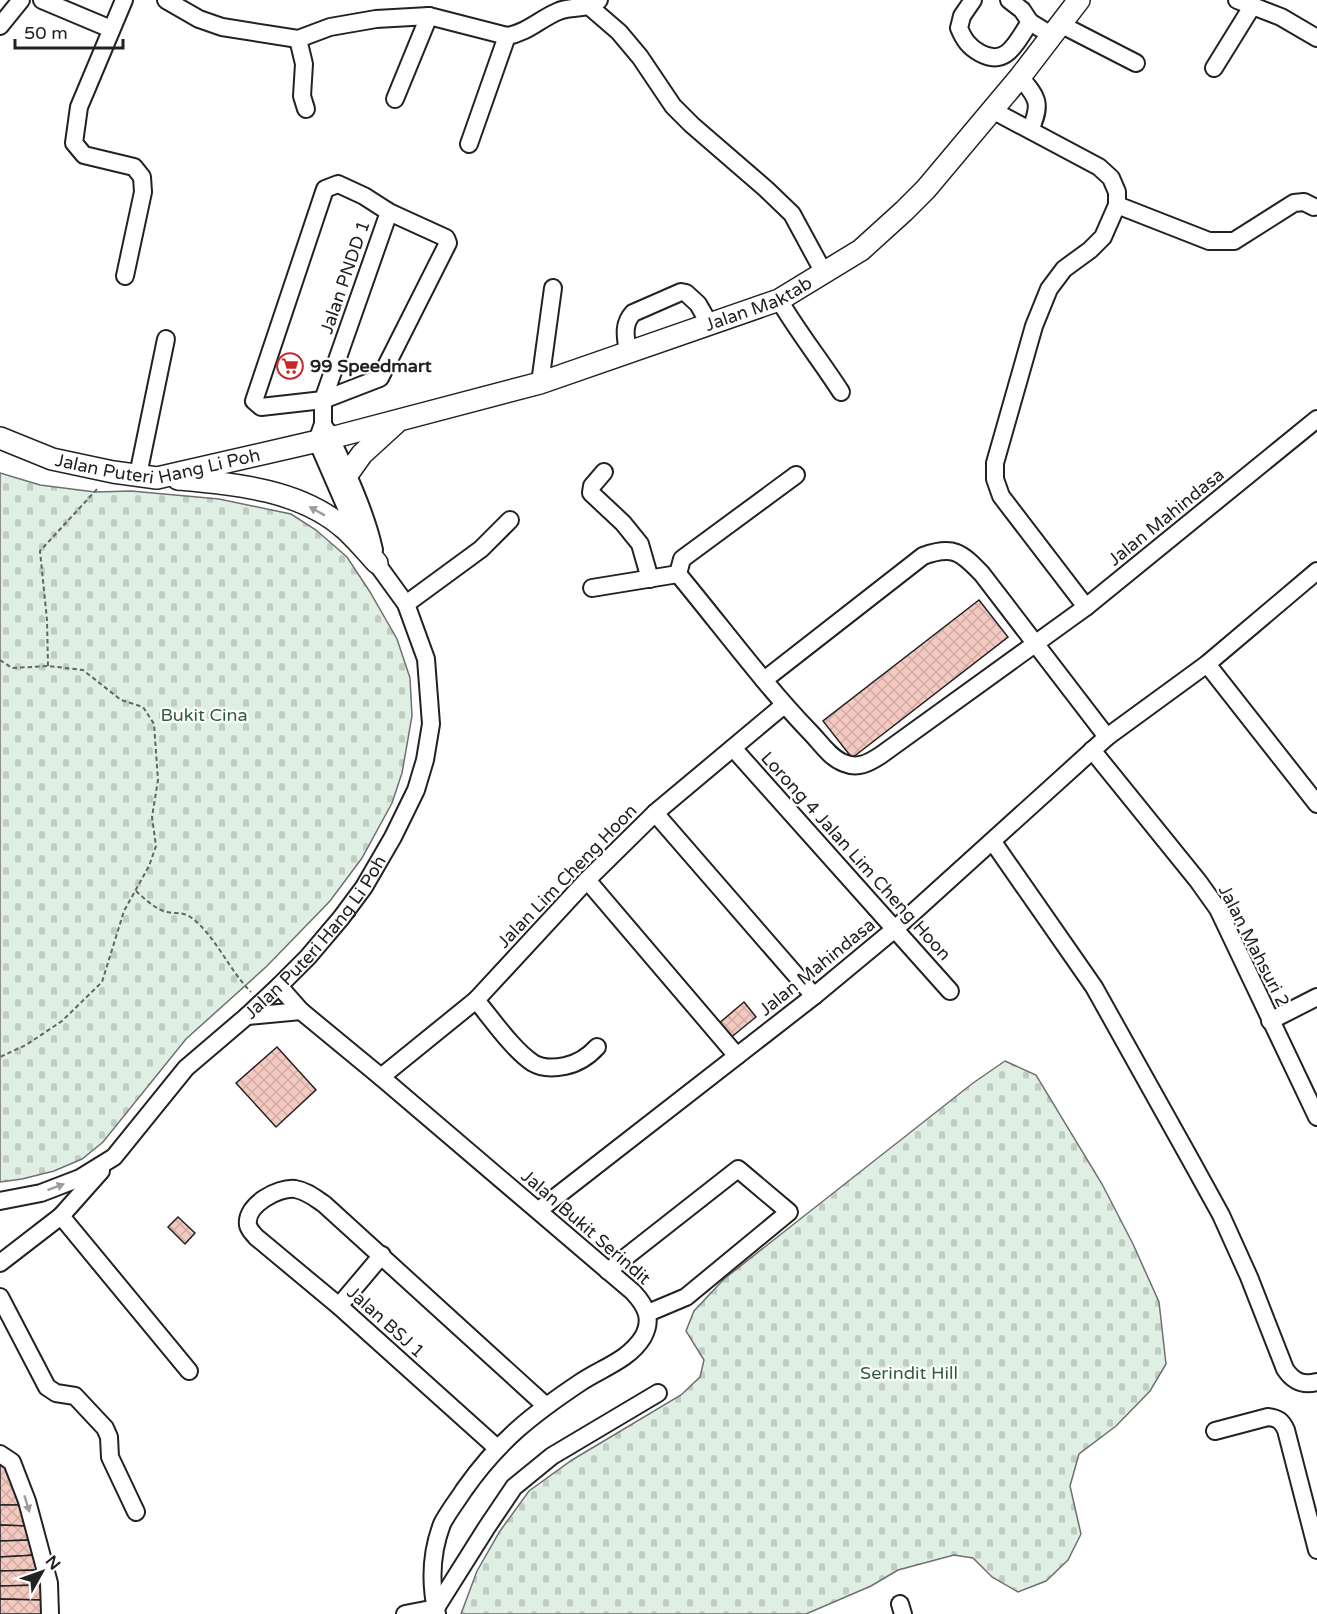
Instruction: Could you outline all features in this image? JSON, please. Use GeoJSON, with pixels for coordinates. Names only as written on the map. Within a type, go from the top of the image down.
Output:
{"type":"FeatureCollection","features":[{"type":"Feature","properties":{"kind":"main road","name":"Jalan Maktab"},"geometry":{"type":"LineString","coordinates":[[324,434],[401,418],[540,383],[779,300],[861,250],[926,189],[1020,77],[1079,0]]}},
{"type":"Feature","properties":{"kind":"main road"},"geometry":{"type":"LineString","coordinates":[[347,475],[362,454],[401,418]]}},
{"type":"Feature","properties":{"kind":"main road","name":"Jalan Puteri Hang Li Poh"},"geometry":{"type":"LineString","coordinates":[[0,438],[52,459],[148,477],[324,434]]}},
{"type":"Feature","properties":{"kind":"main road"},"geometry":{"type":"LineString","coordinates":[[148,477],[237,484],[301,502],[344,528],[377,563]]}},
{"type":"Feature","properties":{"kind":"street"},"geometry":{"type":"LineString","coordinates":[[0,26],[21,0]]}},
{"type":"Feature","properties":{"kind":"street"},"geometry":{"type":"LineString","coordinates":[[42,0],[111,29]]}},
{"type":"Feature","properties":{"kind":"street"},"geometry":{"type":"LineString","coordinates":[[124,0],[79,107],[74,143],[84,155],[134,167],[142,177],[143,192],[125,276]]}},
{"type":"Feature","properties":{"kind":"street"},"geometry":{"type":"LineString","coordinates":[[166,0],[199,19],[222,27],[298,39],[330,27],[376,19],[429,16],[507,36],[518,34],[566,8],[594,4],[640,57],[673,106],[792,214],[824,273]]}},
{"type":"Feature","properties":{"kind":"street"},"geometry":{"type":"LineString","coordinates":[[973,0],[962,16],[959,28],[970,47],[989,58],[1004,56],[1030,22]]}},
{"type":"Feature","properties":{"kind":"street"},"geometry":{"type":"LineString","coordinates":[[1009,0],[1022,10],[1030,22],[1056,30],[1136,63]]}},
{"type":"Feature","properties":{"kind":"street"},"geometry":{"type":"LineString","coordinates":[[1214,68],[1245,3],[1281,17],[1317,38]]}},
{"type":"Feature","properties":{"kind":"street"},"geometry":{"type":"LineString","coordinates":[[395,99],[429,16]]}},
{"type":"Feature","properties":{"kind":"street"},"geometry":{"type":"LineString","coordinates":[[469,144],[507,36]]}},
{"type":"Feature","properties":{"kind":"street"},"geometry":{"type":"LineString","coordinates":[[298,39],[304,64],[303,96],[306,109]]}},
{"type":"Feature","properties":{"kind":"street"},"geometry":{"type":"LineString","coordinates":[[1020,77],[1033,92],[1038,103],[1037,115],[1030,130]]}},
{"type":"Feature","properties":{"kind":"street"},"geometry":{"type":"LineString","coordinates":[[992,110],[1099,168],[1111,178],[1117,192],[1117,206],[1103,237],[1090,250],[1064,269],[1049,289],[1034,326],[995,463],[995,479],[1001,496],[1086,607]]}},
{"type":"Feature","properties":{"kind":"street"},"geometry":{"type":"LineString","coordinates":[[338,184],[364,196],[388,212],[446,238],[448,243],[380,378],[323,400],[261,407],[254,401],[325,189],[338,184]]}},
{"type":"Feature","properties":{"kind":"street"},"geometry":{"type":"LineString","coordinates":[[1117,206],[1209,241],[1222,242],[1234,241],[1294,203],[1304,202],[1314,207]]}},
{"type":"Feature","properties":{"kind":"street","name":"Jalan PNDD 1"},"geometry":{"type":"LineString","coordinates":[[324,434],[323,400],[388,212]]}},
{"type":"Feature","properties":{"kind":"street"},"geometry":{"type":"LineString","coordinates":[[540,383],[553,288]]}},
{"type":"Feature","properties":{"kind":"street"},"geometry":{"type":"LineString","coordinates":[[628,353],[625,328],[628,318],[633,313],[681,292],[686,292],[698,304],[710,325]]}},
{"type":"Feature","properties":{"kind":"street"},"geometry":{"type":"LineString","coordinates":[[779,300],[798,332],[824,365],[841,393]]}},
{"type":"Feature","properties":{"kind":"street"},"geometry":{"type":"LineString","coordinates":[[148,477],[166,339]]}},
{"type":"Feature","properties":{"kind":"street","name":"Jalan Mahindasa"},"geometry":{"type":"LineString","coordinates":[[678,574],[784,705],[841,762],[854,766],[868,763],[1086,607],[1317,419]]}},
{"type":"Feature","properties":{"kind":"street","name":"Jalan Puteri Hang Li Poh"},"geometry":{"type":"LineString","coordinates":[[324,434],[347,475],[371,536],[377,563]]}},
{"type":"Feature","properties":{"kind":"street","name":"Jalan Puteri Hang Li Poh"},"geometry":{"type":"LineString","coordinates":[[0,1201],[41,1193],[80,1178],[114,1156],[186,1068],[279,986],[308,957],[341,918],[364,887],[393,837],[416,789],[425,760],[431,723],[426,659],[406,603],[361,542],[324,434]]}},
{"type":"Feature","properties":{"kind":"street"},"geometry":{"type":"LineString","coordinates":[[604,472],[592,486],[591,493],[623,523],[640,544],[650,579]]}},
{"type":"Feature","properties":{"kind":"street"},"geometry":{"type":"LineString","coordinates":[[592,588],[678,574],[682,559],[796,475]]}},
{"type":"Feature","properties":{"kind":"street"},"geometry":{"type":"LineString","coordinates":[[406,603],[481,549],[510,520]]}},
{"type":"Feature","properties":{"kind":"street"},"geometry":{"type":"LineString","coordinates":[[764,680],[923,556],[939,551],[954,550],[967,558],[982,574],[1107,737]]}},
{"type":"Feature","properties":{"kind":"street","name":"Jalan Mahindasa"},"geometry":{"type":"LineString","coordinates":[[539,1210],[814,996],[896,928],[1107,737],[1207,664],[1317,571]]}},
{"type":"Feature","properties":{"kind":"street"},"geometry":{"type":"LineString","coordinates":[[1207,664],[1317,804]]}},
{"type":"Feature","properties":{"kind":"street","name":"Jalan Lim Cheng Hoon"},"geometry":{"type":"LineString","coordinates":[[381,1077],[476,1000],[587,880],[655,813],[784,705]]}},
{"type":"Feature","properties":{"kind":"street","name":"Lorong 4 Jalan Lim Cheng Hoon"},"geometry":{"type":"LineString","coordinates":[[733,748],[950,991]]}},
{"type":"Feature","properties":{"kind":"street","name":"Jalan Mahsuri 2"},"geometry":{"type":"LineString","coordinates":[[1092,750],[1218,909],[1270,1021],[1311,1087],[1317,1117]]}},
{"type":"Feature","properties":{"kind":"street"},"geometry":{"type":"LineString","coordinates":[[655,813],[814,996]]}},
{"type":"Feature","properties":{"kind":"street"},"geometry":{"type":"LineString","coordinates":[[993,842],[1094,987],[1190,1157],[1221,1215],[1249,1277],[1285,1369],[1295,1381],[1306,1384],[1317,1382]]}},
{"type":"Feature","properties":{"kind":"street"},"geometry":{"type":"LineString","coordinates":[[587,880],[737,1056]]}},
{"type":"Feature","properties":{"kind":"street"},"geometry":{"type":"LineString","coordinates":[[247,1016],[301,1011],[297,985],[308,957]]}},
{"type":"Feature","properties":{"kind":"street","name":"Jalan Bukit Serindit"},"geometry":{"type":"LineString","coordinates":[[279,986],[301,1011],[539,1210],[633,1292],[648,1313],[648,1324],[634,1348],[623,1358],[584,1380],[546,1406],[512,1432],[468,1484],[442,1526],[435,1552],[432,1579],[436,1611]]}},
{"type":"Feature","properties":{"kind":"street"},"geometry":{"type":"LineString","coordinates":[[1270,1021],[1317,997]]}},
{"type":"Feature","properties":{"kind":"street"},"geometry":{"type":"LineString","coordinates":[[476,1000],[522,1054],[535,1065],[551,1068],[568,1066],[582,1060],[597,1047]]}},
{"type":"Feature","properties":{"kind":"street"},"geometry":{"type":"LineString","coordinates":[[0,1263],[61,1216],[114,1156]]}},
{"type":"Feature","properties":{"kind":"street"},"geometry":{"type":"LineString","coordinates":[[608,1270],[738,1168],[789,1212],[686,1297],[648,1313]]}},
{"type":"Feature","properties":{"kind":"street","name":"Jalan BSJ 1"},"geometry":{"type":"LineString","coordinates":[[382,1255],[309,1193],[294,1189],[281,1190],[266,1196],[253,1209],[248,1219],[248,1227],[255,1237],[339,1305],[497,1448]]}},
{"type":"Feature","properties":{"kind":"street"},"geometry":{"type":"LineString","coordinates":[[61,1216],[189,1371]]}},
{"type":"Feature","properties":{"kind":"street"},"geometry":{"type":"LineString","coordinates":[[339,1305],[382,1255],[546,1406]]}},
{"type":"Feature","properties":{"kind":"street"},"geometry":{"type":"LineString","coordinates":[[0,1297],[47,1387],[56,1393],[75,1396],[105,1428],[110,1457],[136,1512]]}},
{"type":"Feature","properties":{"kind":"street"},"geometry":{"type":"LineString","coordinates":[[405,1614],[436,1611],[514,1487],[552,1456],[658,1393]]}},
{"type":"Feature","properties":{"kind":"street"},"geometry":{"type":"LineString","coordinates":[[1215,1431],[1268,1417],[1282,1422],[1317,1550]]}},
{"type":"Feature","properties":{"kind":"street"},"geometry":{"type":"LineString","coordinates":[[0,1454],[12,1462],[27,1501],[49,1583],[50,1614]]}},
{"type":"Feature","properties":{"kind":"path"},"geometry":{"type":"LineString","coordinates":[[48,666],[47,620],[40,551],[113,472]]}},
{"type":"Feature","properties":{"kind":"path"},"geometry":{"type":"LineString","coordinates":[[0,660],[12,668],[48,666],[83,670],[121,700],[143,706],[154,724],[158,780],[152,817],[156,846],[149,866],[124,911],[102,982],[62,1021],[26,1045],[0,1058]]}},
{"type":"Feature","properties":{"kind":"path"},"geometry":{"type":"LineString","coordinates":[[136,891],[161,910],[183,912],[201,925],[237,979],[263,1001]]}},
{"type":"Feature","properties":{"kind":"green space","name":"Bukit Cina"},"geometry":{"type":"Polygon","coordinates":[[[0,473],[40,485],[95,492],[131,491],[219,499],[291,514],[316,530],[347,557],[370,592],[397,639],[410,678],[412,716],[402,773],[392,803],[362,858],[330,901],[267,966],[186,1039],[103,1142],[82,1159],[54,1171],[0,1182],[0,473]]]}},
{"type":"Feature","properties":{"kind":"green space","name":"Serindit Hill"},"geometry":{"type":"Polygon","coordinates":[[[1005,1061],[1036,1075],[1102,1184],[1133,1244],[1159,1302],[1166,1364],[1150,1391],[1116,1426],[1079,1454],[1070,1486],[1081,1534],[1068,1560],[1046,1581],[1018,1592],[992,1577],[973,1558],[954,1555],[898,1570],[871,1586],[806,1614],[461,1614],[477,1571],[500,1531],[529,1491],[572,1460],[681,1395],[700,1377],[704,1360],[686,1331],[694,1311],[724,1279],[973,1083],[1005,1061]]]}},
{"type":"Feature","properties":{"kind":"building"},"geometry":{"type":"Polygon","coordinates":[[[979,600],[1008,637],[852,758],[823,721],[979,600]]]}},
{"type":"Feature","properties":{"kind":"building"},"geometry":{"type":"Polygon","coordinates":[[[744,1002],[756,1017],[729,1039],[717,1025],[744,1002]]]}},
{"type":"Feature","properties":{"kind":"building"},"geometry":{"type":"Polygon","coordinates":[[[277,1047],[316,1090],[276,1127],[236,1083],[277,1047]]]}},
{"type":"Feature","properties":{"kind":"building"},"geometry":{"type":"Polygon","coordinates":[[[178,1217],[195,1233],[185,1244],[168,1227],[178,1217]]]}},
{"type":"Feature","properties":{"kind":"building"},"geometry":{"type":"Polygon","coordinates":[[[0,1464],[8,1468],[19,1505],[0,1505],[0,1464]]]}},
{"type":"Feature","properties":{"kind":"building"},"geometry":{"type":"Polygon","coordinates":[[[0,1505],[19,1505],[27,1526],[0,1525],[0,1505]]]}},
{"type":"Feature","properties":{"kind":"building"},"geometry":{"type":"Polygon","coordinates":[[[0,1525],[27,1526],[31,1540],[0,1541],[0,1525]]]}},
{"type":"Feature","properties":{"kind":"building"},"geometry":{"type":"Polygon","coordinates":[[[31,1540],[36,1555],[0,1557],[0,1541],[31,1540]]]}},
{"type":"Feature","properties":{"kind":"building"},"geometry":{"type":"Polygon","coordinates":[[[36,1555],[40,1570],[0,1571],[0,1557],[36,1555]]]}},
{"type":"Feature","properties":{"kind":"building"},"geometry":{"type":"Polygon","coordinates":[[[40,1570],[42,1585],[0,1586],[0,1571],[40,1570]]]}},
{"type":"Feature","properties":{"kind":"building"},"geometry":{"type":"Polygon","coordinates":[[[42,1585],[41,1600],[0,1599],[0,1586],[42,1585]]]}},
{"type":"Feature","properties":{"kind":"building"},"geometry":{"type":"Polygon","coordinates":[[[0,1599],[41,1600],[42,1614],[0,1614],[0,1599]]]}},
{"type":"Feature","properties":{"kind":"place","name":"99 Speedmart"},"geometry":{"type":"Point","coordinates":[290,366]}}]}
